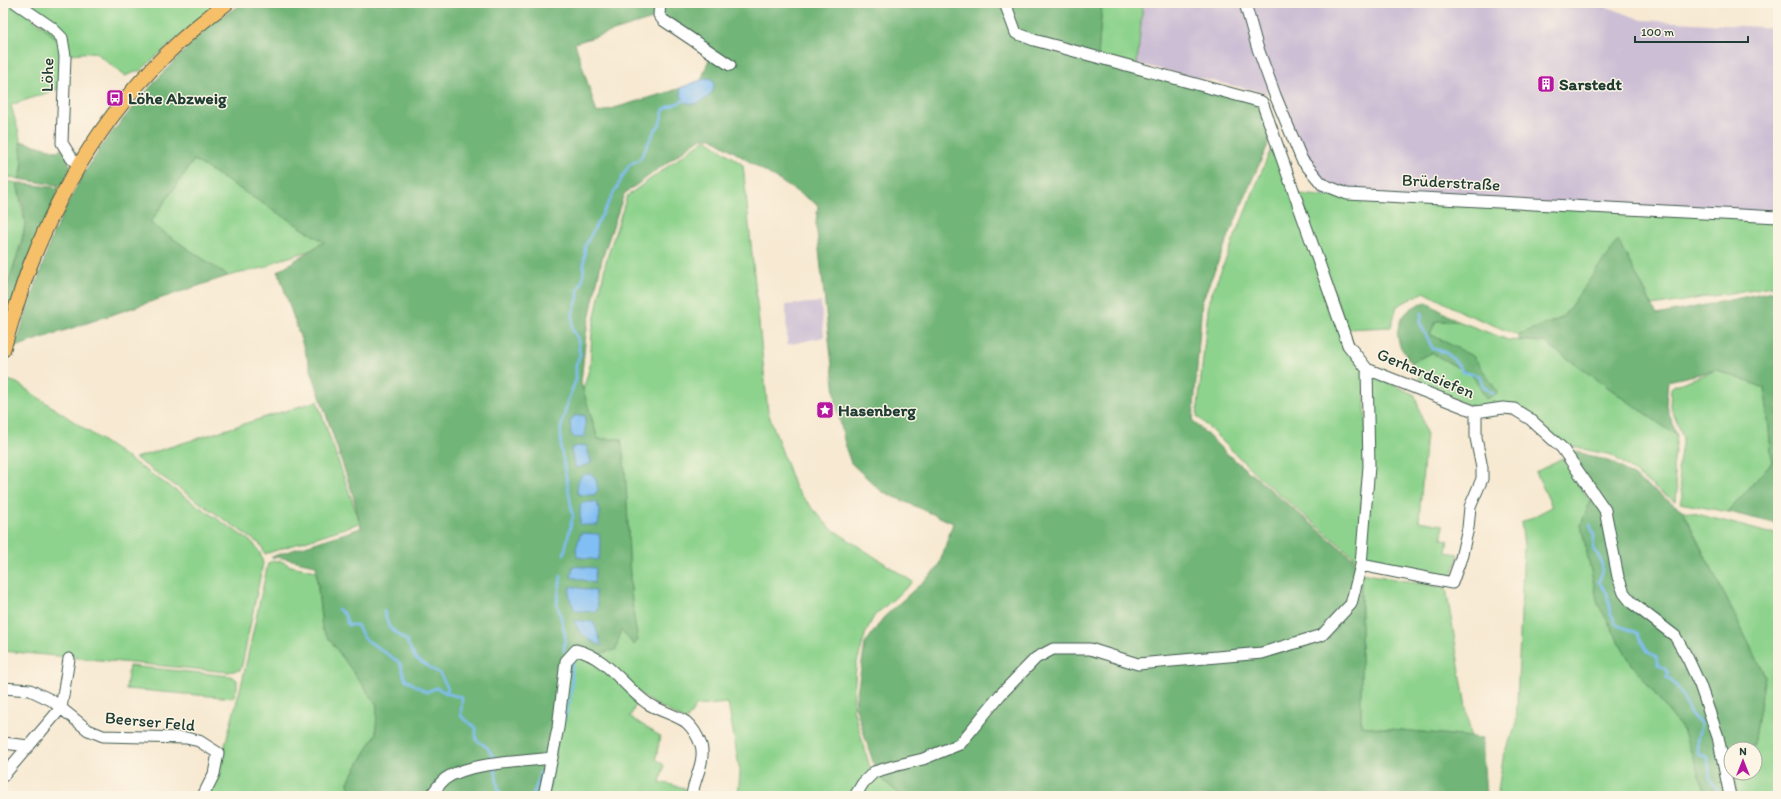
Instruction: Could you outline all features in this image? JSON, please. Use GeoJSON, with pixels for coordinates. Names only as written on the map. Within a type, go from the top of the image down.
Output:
{"type":"FeatureCollection","features":[{"type":"Feature","properties":{"kind":"main road"},"geometry":{"type":"LineString","coordinates":[[3,350],[35,253],[57,202],[79,165],[122,102],[162,58],[206,18],[227,3]]}},
{"type":"Feature","properties":{"kind":"street","name":"Löhe"},"geometry":{"type":"LineString","coordinates":[[16,3],[51,27],[62,38],[65,56],[62,143],[72,159],[79,165]]}},
{"type":"Feature","properties":{"kind":"street"},"geometry":{"type":"LineString","coordinates":[[660,3],[659,15],[662,20],[730,65]]}},
{"type":"Feature","properties":{"kind":"street","name":"Gerhardsiefen"},"geometry":{"type":"LineString","coordinates":[[1004,3],[1016,34],[1262,102],[1348,345],[1367,369],[1476,412],[1503,408],[1514,409],[1530,419],[1562,448],[1605,510],[1618,577],[1624,593],[1632,603],[1675,636],[1688,659],[1700,685],[1718,737],[1730,796]]}},
{"type":"Feature","properties":{"kind":"street","name":"Brüderstraße"},"geometry":{"type":"LineString","coordinates":[[1245,3],[1257,46],[1277,101],[1302,160],[1322,184],[1347,194],[1778,217]]}},
{"type":"Feature","properties":{"kind":"street"},"geometry":{"type":"LineString","coordinates":[[855,796],[863,783],[874,772],[923,760],[960,744],[1000,695],[1036,658],[1054,649],[1090,648],[1138,664],[1262,653],[1322,635],[1351,604],[1360,565],[1369,466],[1367,369]]}},
{"type":"Feature","properties":{"kind":"street","name":"Gerhardsiefen"},"geometry":{"type":"LineString","coordinates":[[1360,565],[1452,583],[1461,558],[1468,528],[1470,507],[1482,479],[1482,468],[1476,438],[1476,412]]}},
{"type":"Feature","properties":{"kind":"street"},"geometry":{"type":"LineString","coordinates":[[544,796],[558,728],[566,661],[576,650],[597,658],[647,702],[686,723],[697,735],[702,747],[692,796]]}},
{"type":"Feature","properties":{"kind":"street"},"geometry":{"type":"LineString","coordinates":[[3,776],[61,708],[69,659]]}},
{"type":"Feature","properties":{"kind":"street"},"geometry":{"type":"LineString","coordinates":[[3,688],[30,690],[51,700],[61,708]]}},
{"type":"Feature","properties":{"kind":"street","name":"Beerser Feld"},"geometry":{"type":"LineString","coordinates":[[61,708],[88,730],[103,736],[186,738],[199,741],[218,753],[214,774],[203,796]]}},
{"type":"Feature","properties":{"kind":"street"},"geometry":{"type":"LineString","coordinates":[[3,743],[29,746]]}},
{"type":"Feature","properties":{"kind":"street"},"geometry":{"type":"LineString","coordinates":[[431,796],[445,780],[458,772],[477,767],[552,758]]}},
{"type":"Feature","properties":{"kind":"shaded area"},"geometry":{"type":"Polygon","coordinates":[[[1143,3],[1597,3],[1642,20],[1778,28],[1778,213],[1321,196],[1275,95],[1137,64],[1143,3]]]}},
{"type":"Feature","properties":{"kind":"shaded area"},"geometry":{"type":"Polygon","coordinates":[[[821,302],[824,337],[787,345],[786,305],[821,302]]]}},
{"type":"Feature","properties":{"kind":"green space"},"geometry":{"type":"Polygon","coordinates":[[[3,3],[14,3],[59,40],[61,88],[11,105],[21,142],[22,161],[19,179],[3,176],[3,3]]]}},
{"type":"Feature","properties":{"kind":"green space"},"geometry":{"type":"Polygon","coordinates":[[[23,3],[220,3],[198,20],[141,70],[125,76],[95,52],[69,54],[23,3]]]}},
{"type":"Feature","properties":{"kind":"green space"},"geometry":{"type":"Polygon","coordinates":[[[244,3],[1102,3],[1098,58],[1262,102],[1273,134],[1252,180],[1202,301],[1193,421],[1225,452],[1361,565],[1361,726],[1482,738],[1486,796],[902,796],[877,775],[855,705],[865,644],[883,618],[938,568],[953,523],[881,491],[851,463],[846,449],[836,402],[816,223],[818,205],[712,138],[701,138],[624,194],[602,259],[586,334],[581,383],[598,439],[621,439],[626,490],[631,591],[638,640],[634,645],[621,630],[616,650],[571,659],[548,796],[350,796],[348,782],[376,734],[377,705],[322,629],[316,565],[271,557],[361,528],[353,495],[278,271],[324,242],[194,160],[150,223],[228,276],[15,347],[53,234],[81,178],[108,137],[159,77],[212,22],[244,3]],[[662,16],[575,43],[597,113],[701,81],[710,56],[662,16]]]}},
{"type":"Feature","properties":{"kind":"green space"},"geometry":{"type":"Polygon","coordinates":[[[1102,3],[1143,3],[1137,64],[1098,56],[1102,3]]]}},
{"type":"Feature","properties":{"kind":"green space"},"geometry":{"type":"Polygon","coordinates":[[[704,140],[708,140],[743,165],[768,412],[795,488],[829,527],[913,582],[874,616],[866,632],[856,666],[853,708],[871,771],[853,796],[738,796],[740,772],[728,703],[696,706],[686,721],[648,700],[594,655],[621,630],[634,645],[638,640],[631,591],[626,490],[621,439],[598,439],[583,390],[590,366],[592,332],[606,261],[627,196],[704,140]]]}},
{"type":"Feature","properties":{"kind":"green space"},"geometry":{"type":"Polygon","coordinates":[[[20,141],[57,151],[63,148],[71,167],[62,186],[19,179],[23,168],[20,141]]]}},
{"type":"Feature","properties":{"kind":"green space"},"geometry":{"type":"Polygon","coordinates":[[[1273,144],[1364,371],[1367,468],[1358,560],[1261,479],[1197,416],[1209,300],[1273,144]]]}},
{"type":"Feature","properties":{"kind":"green space"},"geometry":{"type":"Polygon","coordinates":[[[194,160],[324,242],[309,251],[276,261],[267,267],[228,276],[150,223],[194,160]]]}},
{"type":"Feature","properties":{"kind":"green space"},"geometry":{"type":"Polygon","coordinates":[[[3,181],[17,183],[25,224],[3,300],[3,181]]]}},
{"type":"Feature","properties":{"kind":"green space"},"geometry":{"type":"Polygon","coordinates":[[[17,183],[59,188],[10,315],[3,312],[4,301],[9,279],[21,247],[25,225],[24,209],[17,183]]]}},
{"type":"Feature","properties":{"kind":"green space"},"geometry":{"type":"Polygon","coordinates":[[[1299,194],[1778,215],[1778,285],[1653,306],[1618,241],[1562,318],[1517,335],[1464,313],[1424,292],[1397,306],[1391,327],[1347,329],[1299,194]]]}},
{"type":"Feature","properties":{"kind":"green space"},"geometry":{"type":"Polygon","coordinates":[[[1618,240],[1657,315],[1778,290],[1778,524],[1728,512],[1772,462],[1765,388],[1717,370],[1668,381],[1666,405],[1677,436],[1544,342],[1519,340],[1517,335],[1562,318],[1618,240]]]}},
{"type":"Feature","properties":{"kind":"green space"},"geometry":{"type":"Polygon","coordinates":[[[1426,302],[1458,321],[1436,321],[1430,334],[1474,357],[1498,393],[1486,399],[1473,376],[1432,353],[1411,362],[1400,346],[1398,338],[1399,324],[1406,313],[1412,308],[1426,302]]]}},
{"type":"Feature","properties":{"kind":"green space"},"geometry":{"type":"Polygon","coordinates":[[[1436,321],[1458,321],[1508,340],[1544,342],[1677,436],[1673,469],[1677,490],[1676,501],[1660,492],[1612,455],[1572,447],[1557,439],[1539,422],[1486,406],[1471,406],[1424,387],[1411,362],[1432,353],[1473,376],[1474,357],[1430,334],[1436,321]]]}},
{"type":"Feature","properties":{"kind":"green space"},"geometry":{"type":"Polygon","coordinates":[[[1717,370],[1765,388],[1772,462],[1728,512],[1680,503],[1682,496],[1678,470],[1683,437],[1670,406],[1671,388],[1673,386],[1717,370]]]}},
{"type":"Feature","properties":{"kind":"green space"},"geometry":{"type":"Polygon","coordinates":[[[1370,374],[1415,395],[1426,433],[1419,521],[1443,525],[1442,539],[1448,540],[1446,552],[1459,554],[1450,582],[1364,563],[1370,374]]]}},
{"type":"Feature","properties":{"kind":"green space"},"geometry":{"type":"Polygon","coordinates":[[[4,379],[17,383],[253,543],[260,553],[263,563],[240,670],[228,672],[3,651],[4,379]]]}},
{"type":"Feature","properties":{"kind":"green space"},"geometry":{"type":"Polygon","coordinates":[[[317,401],[360,523],[265,554],[261,545],[135,458],[317,401]]]}},
{"type":"Feature","properties":{"kind":"green space"},"geometry":{"type":"Polygon","coordinates":[[[1575,451],[1614,463],[1682,510],[1765,676],[1755,741],[1723,741],[1723,781],[1735,781],[1738,796],[1707,796],[1683,730],[1631,663],[1598,604],[1581,525],[1595,487],[1570,457],[1575,451]]]}},
{"type":"Feature","properties":{"kind":"green space"},"geometry":{"type":"Polygon","coordinates":[[[1562,458],[1590,501],[1581,525],[1598,604],[1631,663],[1683,730],[1707,796],[1497,796],[1504,753],[1516,726],[1524,545],[1521,523],[1552,507],[1536,472],[1562,458]]]}},
{"type":"Feature","properties":{"kind":"green space"},"geometry":{"type":"Polygon","coordinates":[[[1682,510],[1769,533],[1778,533],[1778,796],[1738,796],[1735,781],[1763,781],[1763,741],[1755,741],[1765,676],[1682,510]]]}},
{"type":"Feature","properties":{"kind":"green space"},"geometry":{"type":"Polygon","coordinates":[[[273,561],[281,561],[291,566],[316,571],[322,629],[377,705],[376,734],[348,782],[350,796],[206,796],[217,775],[243,678],[268,563],[273,561]]]}},
{"type":"Feature","properties":{"kind":"green space"},"geometry":{"type":"Polygon","coordinates":[[[1361,573],[1446,588],[1471,737],[1361,726],[1361,573]]]}},
{"type":"Feature","properties":{"kind":"green space"},"geometry":{"type":"Polygon","coordinates":[[[585,657],[613,677],[638,700],[630,717],[660,736],[656,759],[664,765],[660,782],[685,788],[684,796],[548,796],[571,659],[585,657]]]}},
{"type":"Feature","properties":{"kind":"green space"},"geometry":{"type":"Polygon","coordinates":[[[129,666],[231,676],[237,680],[237,688],[233,698],[126,689],[129,666]]]}},
{"type":"Feature","properties":{"kind":"green space"},"geometry":{"type":"Polygon","coordinates":[[[877,775],[902,796],[860,796],[877,775]]]}},
{"type":"Feature","properties":{"kind":"water"},"geometry":{"type":"Polygon","coordinates":[[[706,78],[712,79],[714,85],[712,92],[701,102],[694,104],[687,103],[682,98],[680,88],[706,78]]]}},
{"type":"Feature","properties":{"kind":"water"},"geometry":{"type":"Polygon","coordinates":[[[585,415],[585,437],[575,438],[571,434],[570,421],[574,416],[585,415]]]}},
{"type":"Feature","properties":{"kind":"water"},"geometry":{"type":"Polygon","coordinates":[[[586,445],[591,461],[590,464],[576,468],[571,450],[573,447],[586,445]]]}},
{"type":"Feature","properties":{"kind":"water"},"geometry":{"type":"Polygon","coordinates":[[[583,474],[591,474],[596,479],[598,490],[594,495],[581,495],[577,493],[578,481],[583,474]]]}},
{"type":"Feature","properties":{"kind":"water"},"geometry":{"type":"Polygon","coordinates":[[[584,502],[597,502],[600,514],[598,525],[580,525],[580,506],[584,502]]]}},
{"type":"Feature","properties":{"kind":"water"},"geometry":{"type":"Polygon","coordinates":[[[581,533],[599,534],[601,548],[598,560],[577,557],[576,548],[581,533]]]}},
{"type":"Feature","properties":{"kind":"water"},"geometry":{"type":"Polygon","coordinates":[[[573,566],[596,568],[594,583],[571,577],[573,566]]]}},
{"type":"Feature","properties":{"kind":"water"},"geometry":{"type":"Polygon","coordinates":[[[570,586],[595,591],[598,607],[597,612],[575,611],[569,597],[570,586]]]}},
{"type":"Feature","properties":{"kind":"water"},"geometry":{"type":"Polygon","coordinates":[[[574,620],[594,622],[602,646],[592,642],[581,633],[574,620]]]}},
{"type":"Feature","properties":{"kind":"waterway"},"geometry":{"type":"LineString","coordinates":[[564,554],[573,516],[561,448],[561,428],[568,400],[576,380],[576,364],[580,356],[578,339],[572,329],[573,312],[578,298],[578,290],[583,279],[585,246],[629,165],[640,159],[655,130],[659,126],[664,109],[685,100]]}},
{"type":"Feature","properties":{"kind":"waterway"},"geometry":{"type":"LineString","coordinates":[[1422,313],[1420,323],[1433,349],[1439,350],[1451,356],[1463,372],[1480,376],[1483,386],[1493,394]]}},
{"type":"Feature","properties":{"kind":"waterway"},"geometry":{"type":"LineString","coordinates":[[1590,525],[1594,535],[1593,549],[1602,564],[1602,572],[1599,582],[1607,593],[1610,612],[1617,625],[1637,633],[1648,652],[1656,656],[1658,665],[1665,669],[1668,673],[1666,677],[1676,685],[1682,694],[1691,715],[1701,723],[1697,741],[1698,753],[1708,757],[1710,778],[1721,796]]}},
{"type":"Feature","properties":{"kind":"waterway"},"geometry":{"type":"LineString","coordinates":[[561,576],[557,603],[565,635],[564,651]]}},
{"type":"Feature","properties":{"kind":"waterway"},"geometry":{"type":"LineString","coordinates":[[338,609],[345,615],[348,625],[357,625],[364,638],[400,663],[405,679],[426,692],[436,688],[452,695],[462,697],[461,716],[476,728],[476,740],[487,747],[494,758]]}},
{"type":"Feature","properties":{"kind":"waterway"},"geometry":{"type":"LineString","coordinates":[[384,611],[389,627],[406,640],[415,658],[440,674],[448,688],[446,693]]}},
{"type":"Feature","properties":{"kind":"waterway"},"geometry":{"type":"LineString","coordinates":[[564,720],[571,696],[572,667],[574,659]]}},
{"type":"Feature","properties":{"kind":"waterway"},"geometry":{"type":"LineString","coordinates":[[495,769],[498,788],[502,796]]}},
{"type":"Feature","properties":{"kind":"waterway"},"geometry":{"type":"LineString","coordinates":[[533,796],[541,771]]}},
{"type":"Feature","properties":{"kind":"place","name":"Sarstedt"},"geometry":{"type":"Point","coordinates":[1546,84]}},
{"type":"Feature","properties":{"kind":"place","name":"Löhe Abzweig"},"geometry":{"type":"Point","coordinates":[115,98]}},
{"type":"Feature","properties":{"kind":"place","name":"Hasenberg"},"geometry":{"type":"Point","coordinates":[825,410]}}]}
